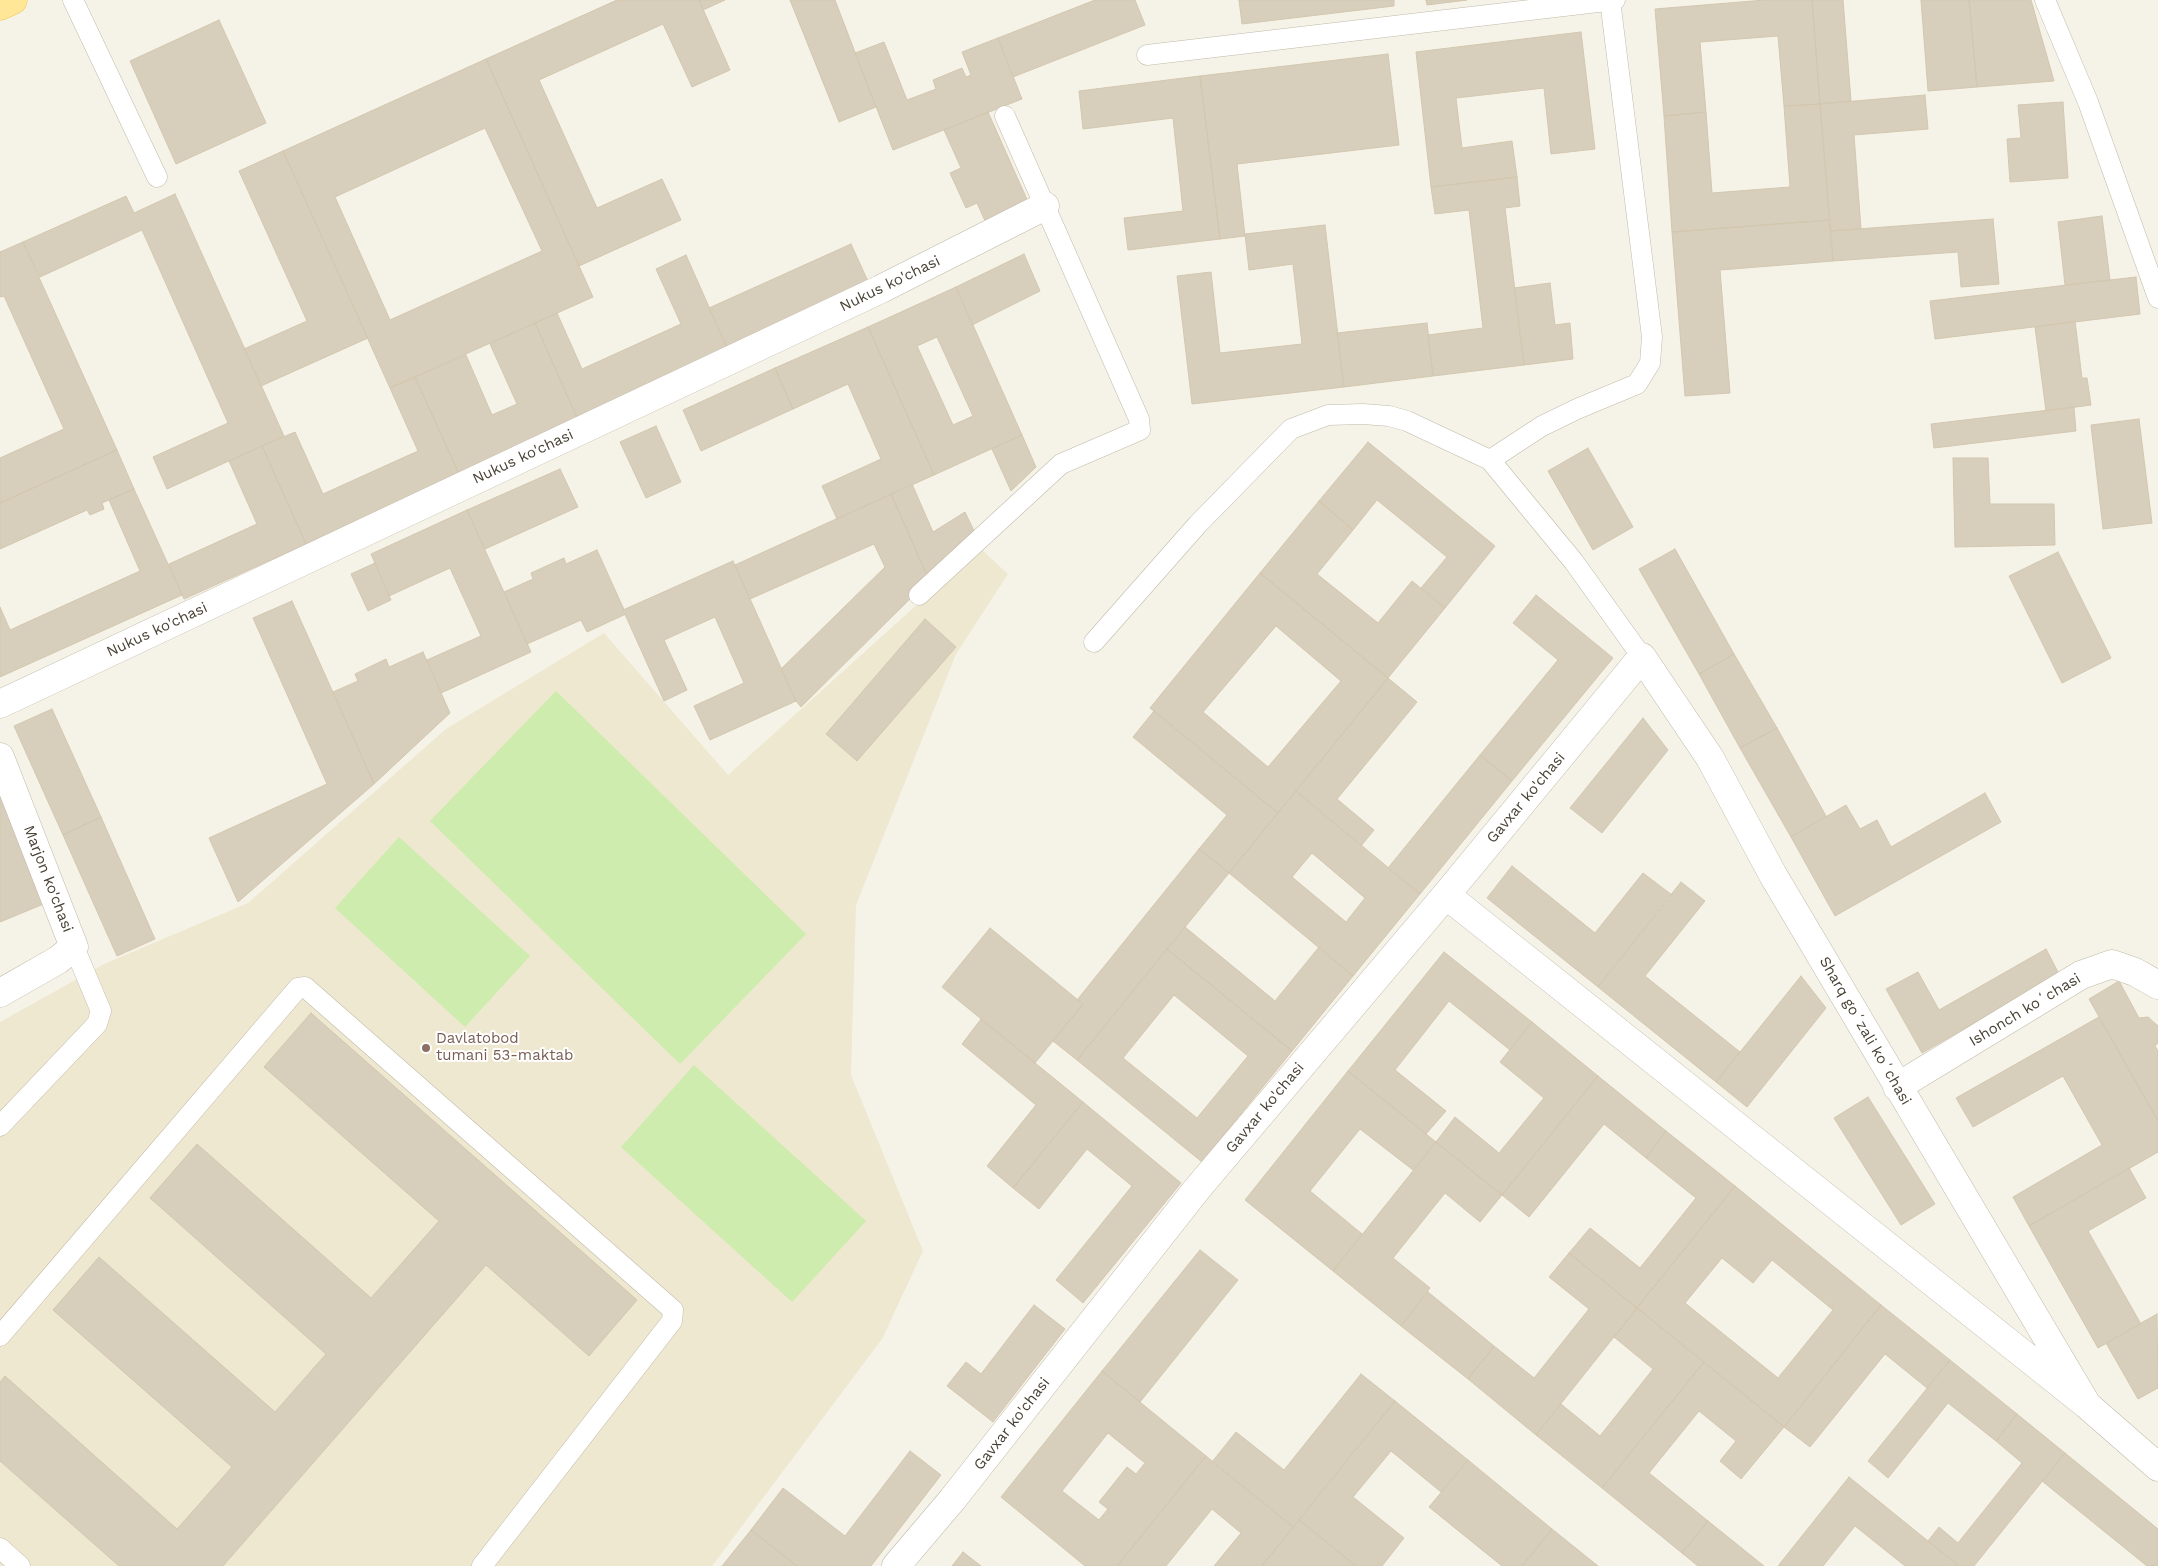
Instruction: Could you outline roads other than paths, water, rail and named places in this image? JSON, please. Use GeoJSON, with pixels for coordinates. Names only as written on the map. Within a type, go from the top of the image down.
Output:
{"type":"FeatureCollection","features":[{"type":"Feature","properties":{"kind":"main road"},"geometry":{"type":"LineString","coordinates":[[0,6],[13,0]]}},
{"type":"Feature","properties":{"kind":"street","name":"Nukus ko'chasi"},"geometry":{"type":"LineString","coordinates":[[0,704],[872,294],[1045,206]]}},
{"type":"Feature","properties":{"kind":"street","name":"Gavxar ko'chasi"},"geometry":{"type":"LineString","coordinates":[[896,1566],[952,1500],[1197,1189],[1446,895],[1642,658]]}},
{"type":"Feature","properties":{"kind":"street","name":"Sharq goʻzali koʻchasi"},"geometry":{"type":"LineString","coordinates":[[1642,658],[1710,758],[1773,875],[2087,1405]]}},
{"type":"Feature","properties":{"kind":"street","name":"Marjon ko'chasi"},"geometry":{"type":"LineString","coordinates":[[0,757],[74,947],[58,960],[0,993]]}},
{"type":"Feature","properties":{"kind":"street","name":"Sharq goʻzali koʻchasi"},"geometry":{"type":"LineString","coordinates":[[1446,895],[2087,1405],[2158,1467]]}},
{"type":"Feature","properties":{"kind":"street","name":"Ishonch koʻchasi"},"geometry":{"type":"LineString","coordinates":[[1897,1087],[2081,975],[2112,964],[2135,972],[2158,985]]}},
{"type":"Feature","properties":{"kind":"lane"},"geometry":{"type":"LineString","coordinates":[[73,0],[157,177]]}},
{"type":"Feature","properties":{"kind":"lane"},"geometry":{"type":"LineString","coordinates":[[1490,460],[1542,426],[1637,384],[1650,363],[1652,338],[1610,0]]}},
{"type":"Feature","properties":{"kind":"lane"},"geometry":{"type":"LineString","coordinates":[[1147,55],[1615,0]]}},
{"type":"Feature","properties":{"kind":"lane"},"geometry":{"type":"LineString","coordinates":[[2044,0],[2088,102],[2158,298]]}},
{"type":"Feature","properties":{"kind":"lane"},"geometry":{"type":"LineString","coordinates":[[918,595],[1061,464],[1140,430],[1139,419],[1005,116]]}},
{"type":"Feature","properties":{"kind":"lane"},"geometry":{"type":"LineString","coordinates":[[1094,642],[1198,524],[1291,429],[1328,415],[1389,416],[1407,421],[1490,460],[1574,562],[1642,658]]}},
{"type":"Feature","properties":{"kind":"lane"},"geometry":{"type":"LineString","coordinates":[[0,1126],[97,1024],[102,1011],[74,947]]}},
{"type":"Feature","properties":{"kind":"lane"},"geometry":{"type":"LineString","coordinates":[[0,1336],[298,988],[305,987],[673,1310],[672,1320],[482,1566]]}},
{"type":"Feature","properties":{"kind":"lane"},"geometry":{"type":"LineString","coordinates":[[0,1548],[20,1566]]}},
{"type":"Feature","properties":{"kind":"place","name":"Davlatobod tumani 53-maktab"},"geometry":{"type":"Point","coordinates":[426,1048]}}]}
